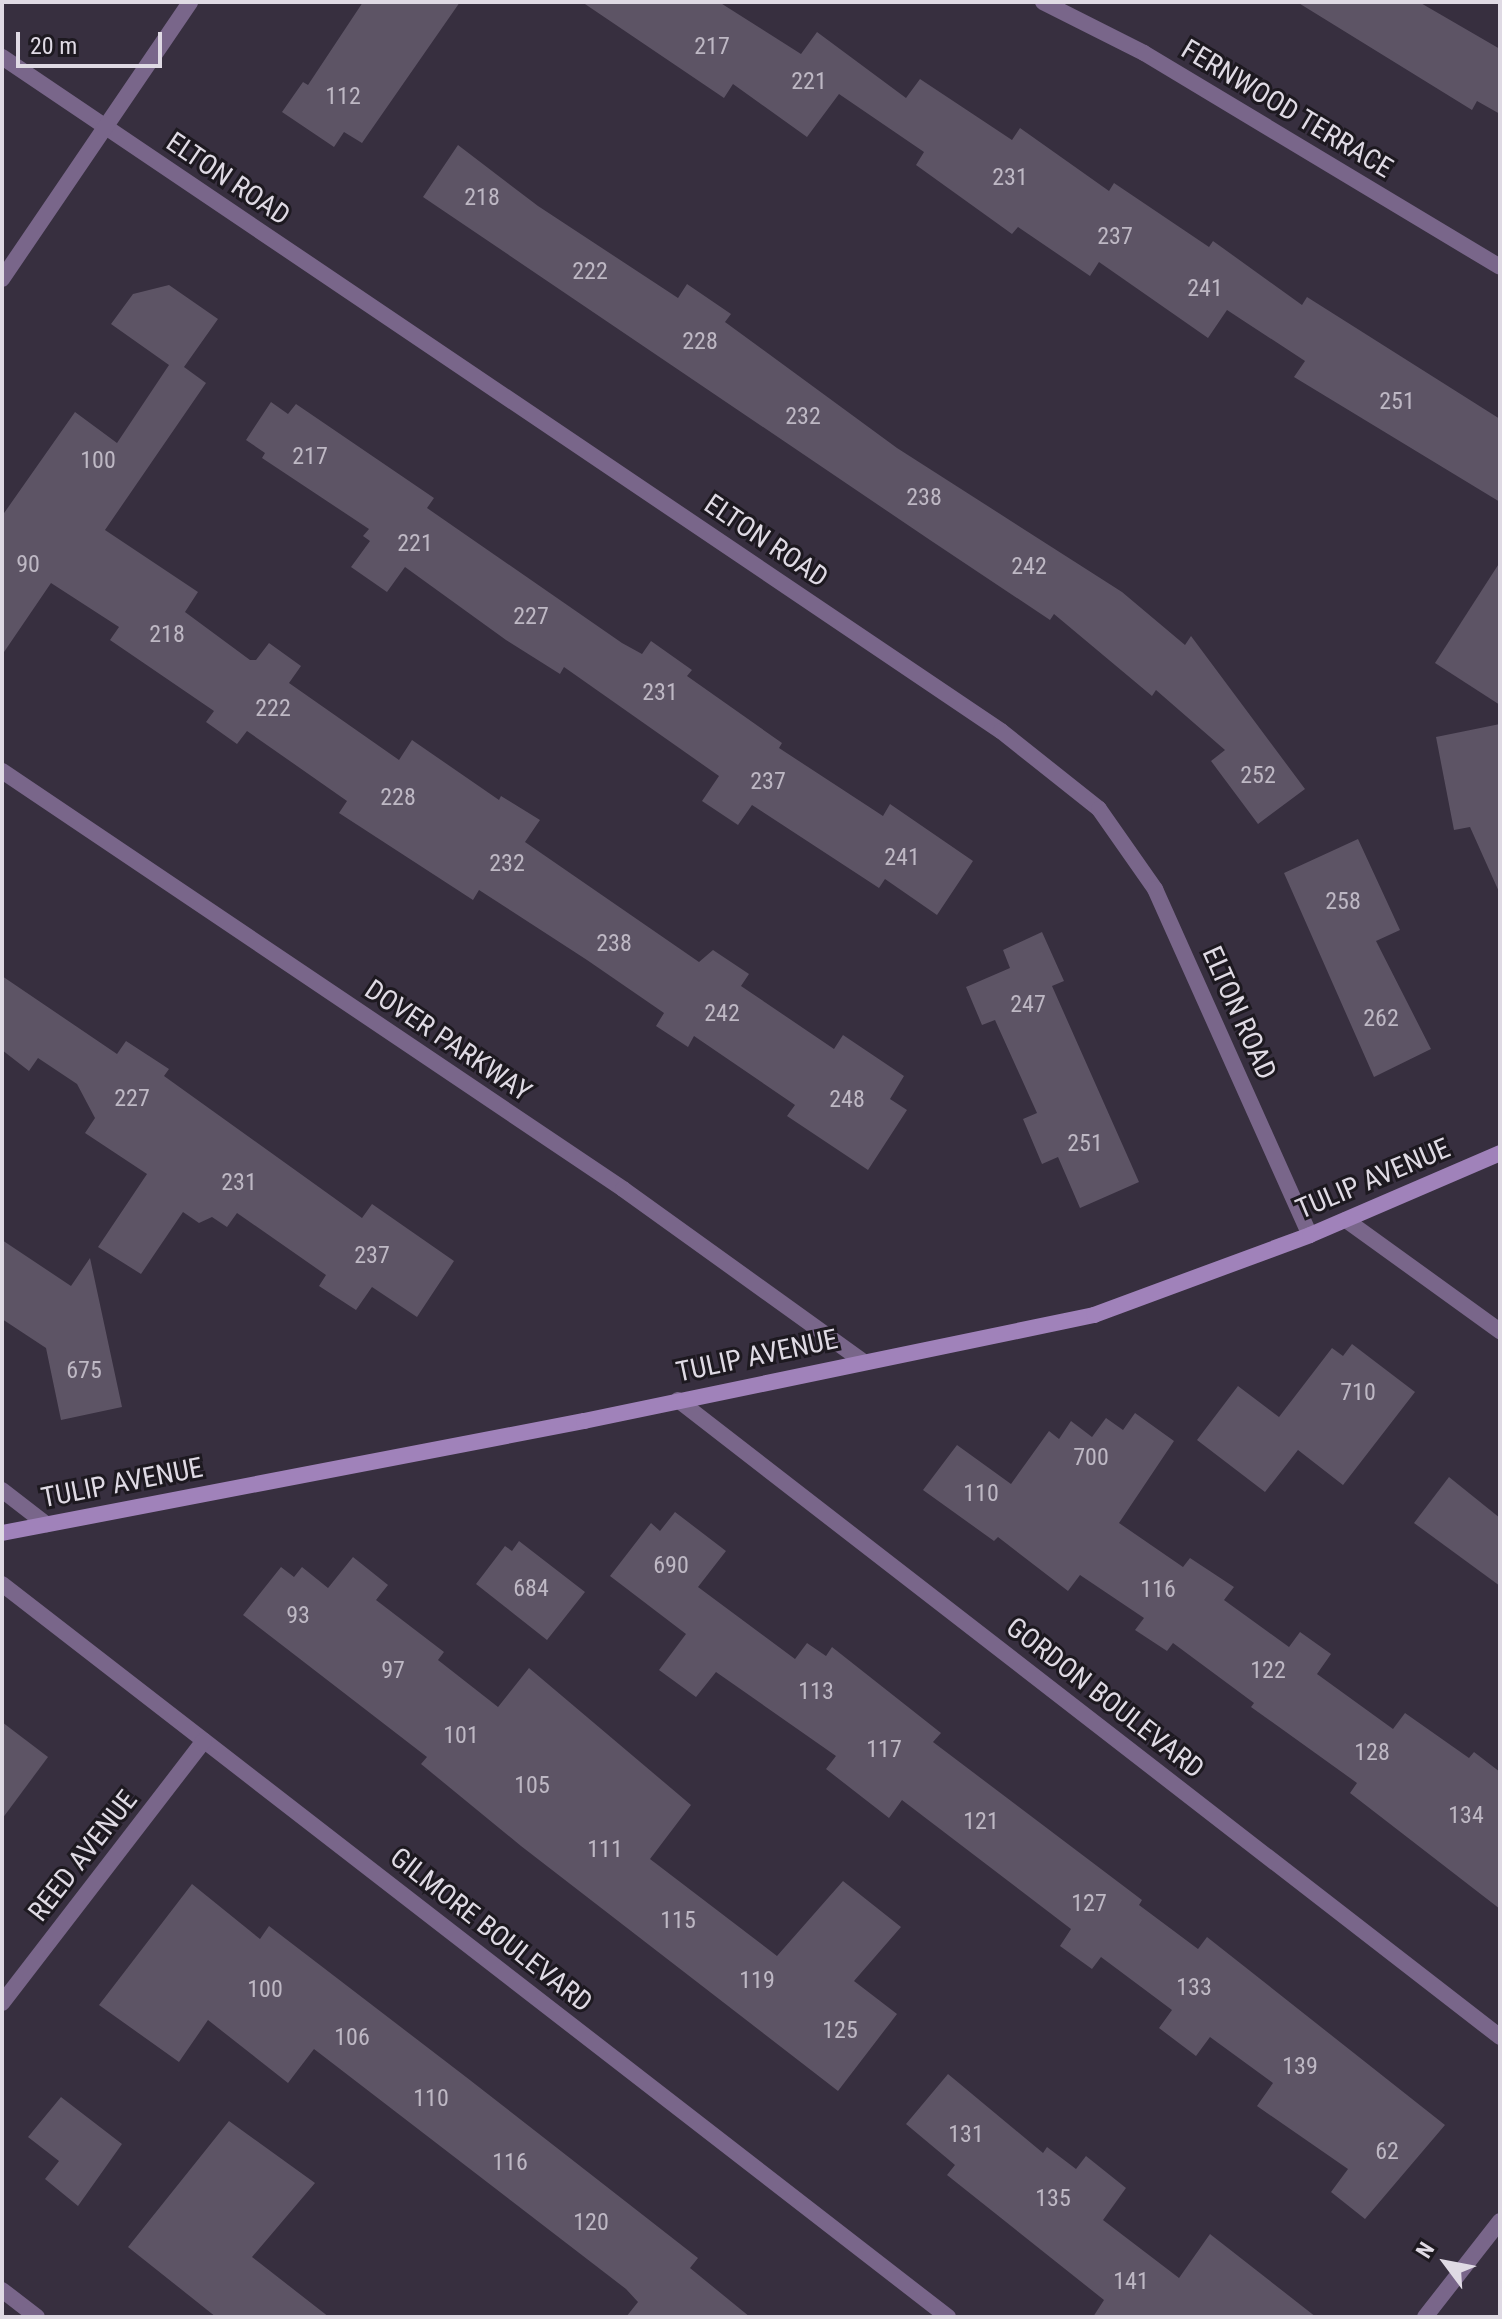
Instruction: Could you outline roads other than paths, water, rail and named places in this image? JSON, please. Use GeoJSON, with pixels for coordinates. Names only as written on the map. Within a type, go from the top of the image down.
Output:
{"type":"FeatureCollection","features":[{"type":"Feature","properties":{"kind":"main road","name":"TULIP AVENUE"},"geometry":{"type":"LineString","coordinates":[[2,1533],[1094,1315],[1310,1235],[1500,1153]]}},
{"type":"Feature","properties":{"kind":"street"},"geometry":{"type":"LineString","coordinates":[[2,279],[190,2]]}},
{"type":"Feature","properties":{"kind":"street","name":"FERNWOOD TERRACE"},"geometry":{"type":"LineString","coordinates":[[1043,2],[1144,53],[1500,267]]}},
{"type":"Feature","properties":{"kind":"street","name":"ELTON ROAD"},"geometry":{"type":"LineString","coordinates":[[2,57],[1001,731],[1099,809],[1155,889],[1310,1235]]}},
{"type":"Feature","properties":{"kind":"street","name":"DOVER PARKWAY"},"geometry":{"type":"LineString","coordinates":[[2,771],[623,1189],[861,1360]]}},
{"type":"Feature","properties":{"kind":"street"},"geometry":{"type":"LineString","coordinates":[[1346,1220],[1500,1331]]}},
{"type":"Feature","properties":{"kind":"street","name":"GORDON BOULEVARD"},"geometry":{"type":"LineString","coordinates":[[678,1400],[1500,2037]]}},
{"type":"Feature","properties":{"kind":"street"},"geometry":{"type":"LineString","coordinates":[[2,1490],[46,1524]]}},
{"type":"Feature","properties":{"kind":"street","name":"GILMORE BOULEVARD"},"geometry":{"type":"LineString","coordinates":[[2,1584],[948,2317]]}},
{"type":"Feature","properties":{"kind":"street","name":"REED AVENUE"},"geometry":{"type":"LineString","coordinates":[[2,2003],[204,1741]]}},
{"type":"Feature","properties":{"kind":"street"},"geometry":{"type":"LineString","coordinates":[[1425,2317],[1500,2221]]}},
{"type":"Feature","properties":{"kind":"street"},"geometry":{"type":"LineString","coordinates":[[2,2290],[37,2317]]}}]}
